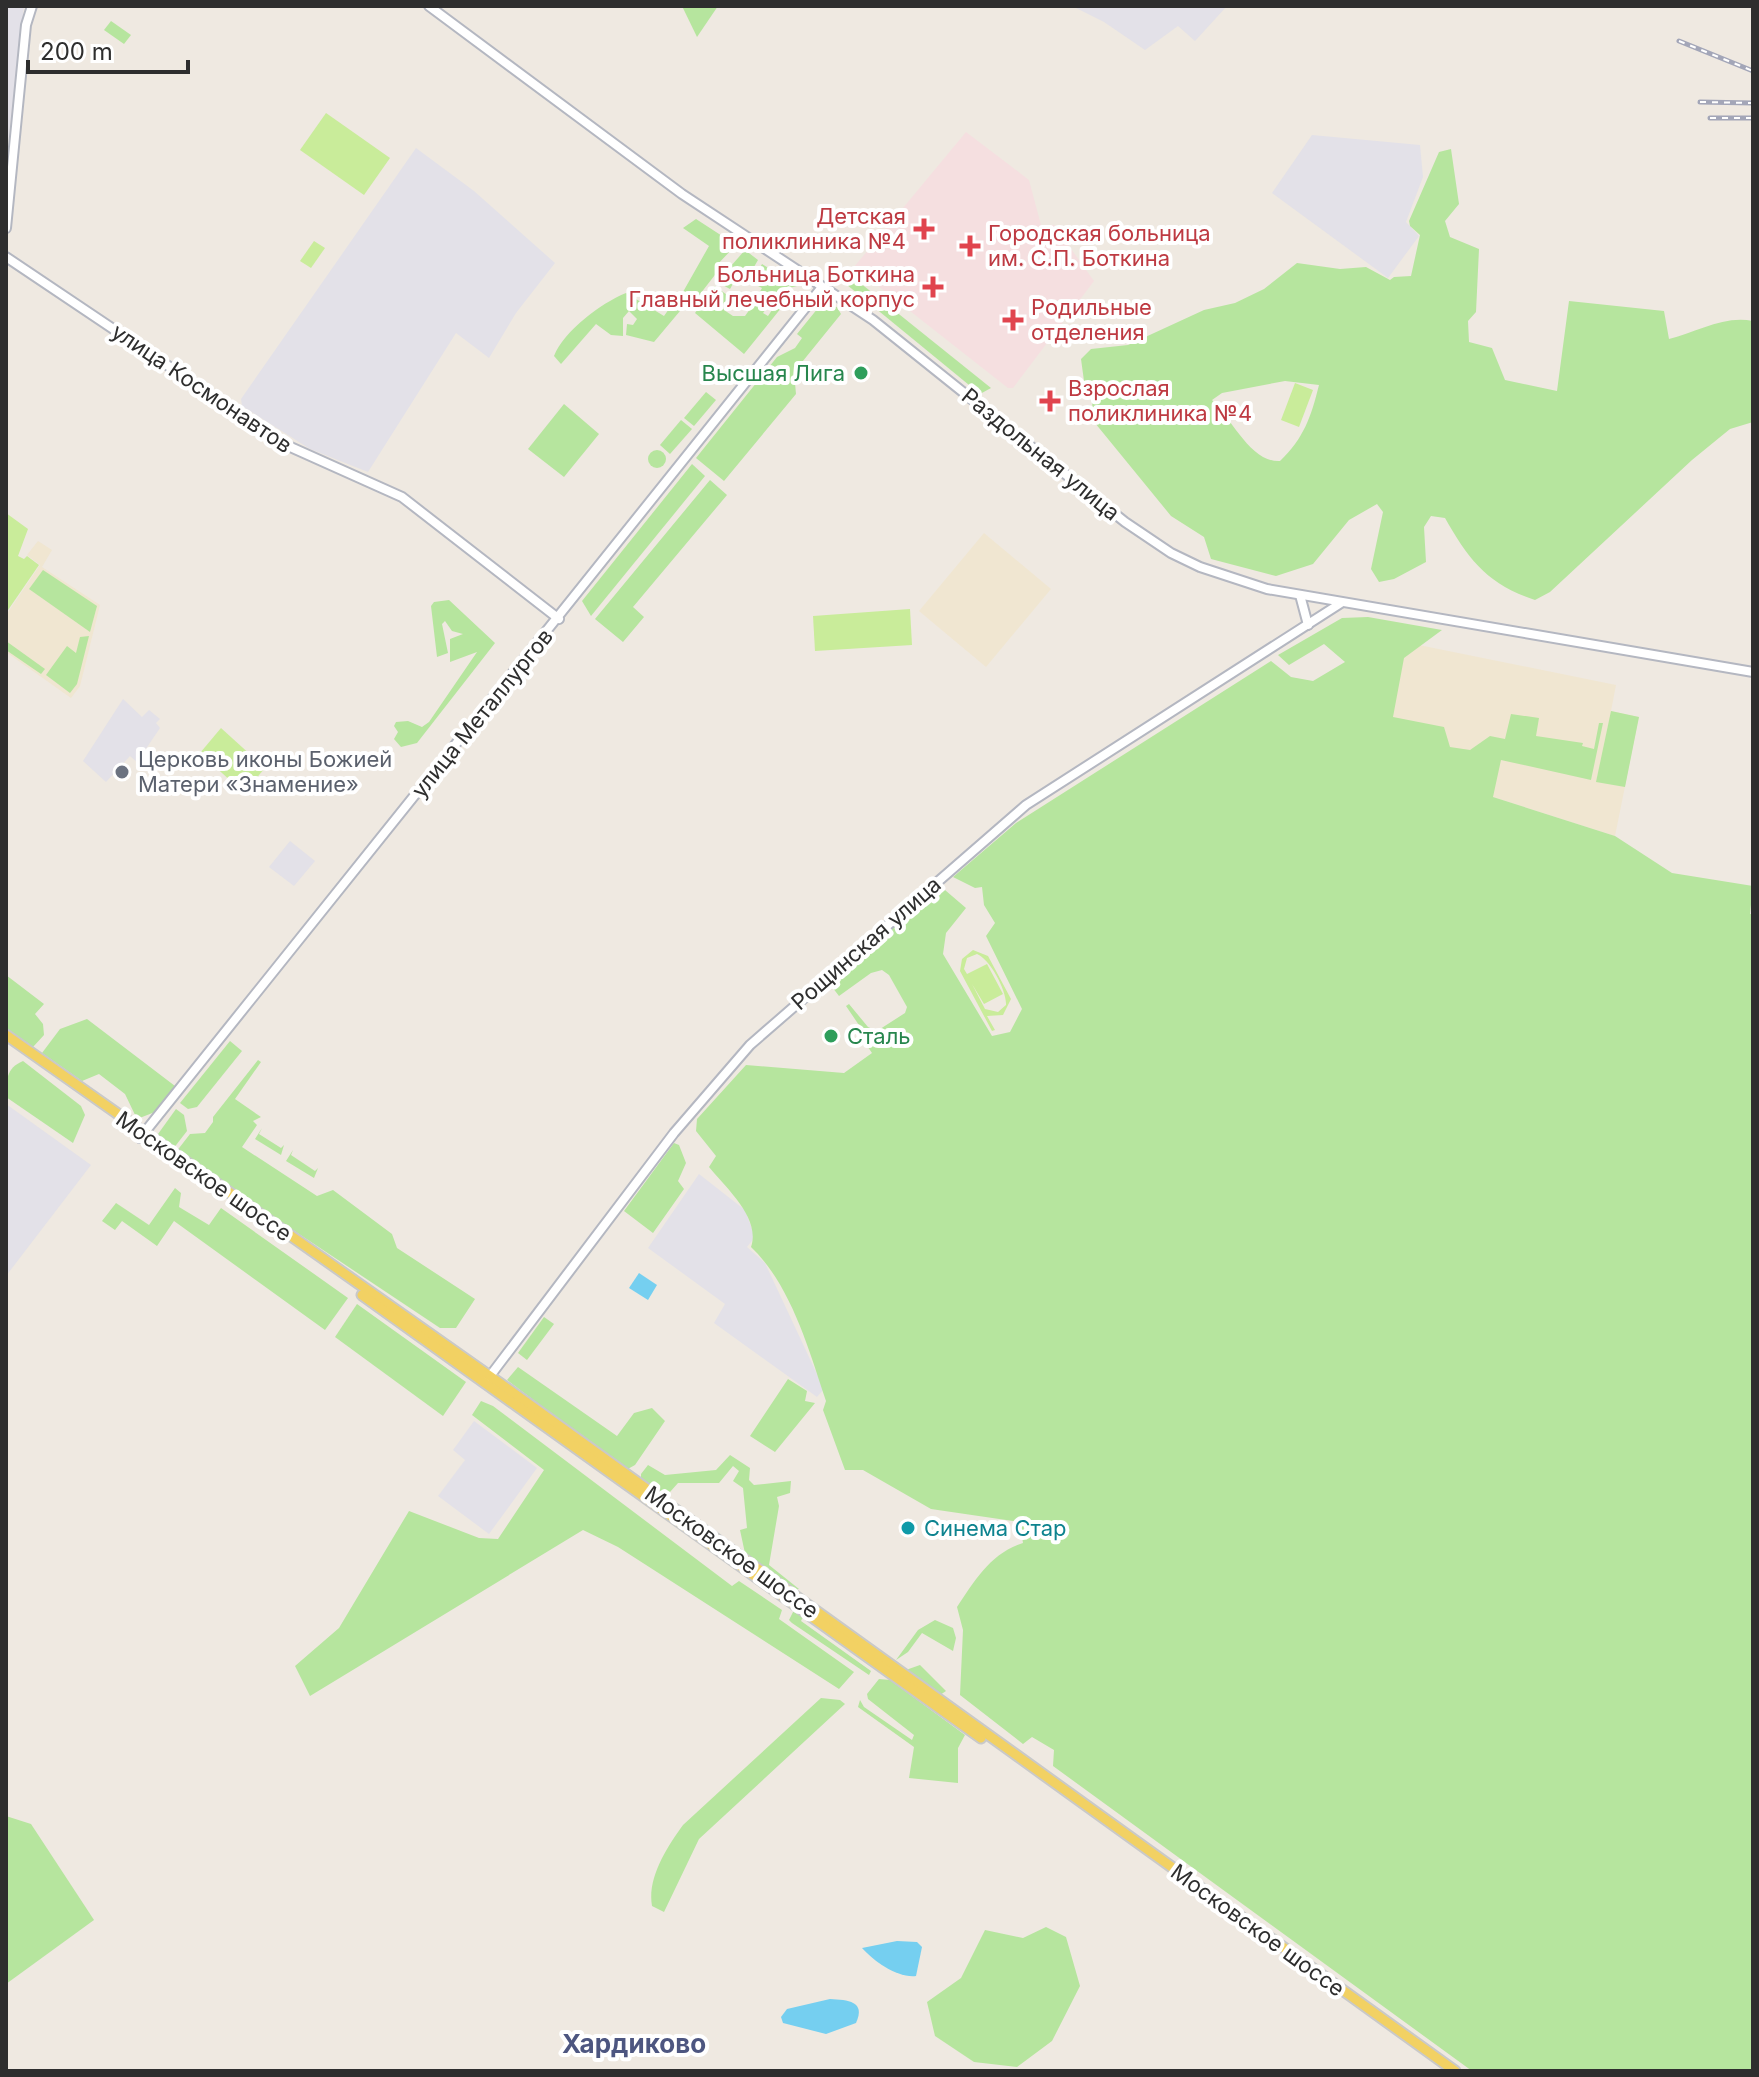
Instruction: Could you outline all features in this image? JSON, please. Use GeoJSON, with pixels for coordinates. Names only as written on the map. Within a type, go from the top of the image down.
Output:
{"type":"FeatureCollection","features":[{"type":"Feature","properties":{"kind":"main road"},"geometry":{"type":"LineString","coordinates":[[6,228],[26,25],[32,6]]}},
{"type":"Feature","properties":{"kind":"main road","name":"Раздольная улица"},"geometry":{"type":"LineString","coordinates":[[429,6],[682,194],[873,320],[1061,472],[1171,553],[1254,585],[1300,595],[1753,672]]}},
{"type":"Feature","properties":{"kind":"main road","name":"улица Космонавтов"},"geometry":{"type":"LineString","coordinates":[[6,257],[286,445],[402,497],[559,619]]}},
{"type":"Feature","properties":{"kind":"main road","name":"улица Металлургов"},"geometry":{"type":"LineString","coordinates":[[142,1136],[822,287]]}},
{"type":"Feature","properties":{"kind":"main road"},"geometry":{"type":"LineString","coordinates":[[1300,595],[1308,625]]}},
{"type":"Feature","properties":{"kind":"main road","name":"Рощинская улица"},"geometry":{"type":"LineString","coordinates":[[487,1380],[681,1124],[750,1045],[1017,812],[1342,603]]}},
{"type":"Feature","properties":{"kind":"main road","name":"Московское шоссе"},"geometry":{"type":"LineString","coordinates":[[6,1035],[142,1136]]}},
{"type":"Feature","properties":{"kind":"main road","name":"Московское шоссе"},"geometry":{"type":"LineString","coordinates":[[6,1042],[487,1380],[1455,2071]]}},
{"type":"Feature","properties":{"kind":"main road","name":"Московское шоссе"},"geometry":{"type":"LineString","coordinates":[[487,1380],[1445,2071]]}},
{"type":"Feature","properties":{"kind":"shaded area"},"geometry":{"type":"Polygon","coordinates":[[[6,6],[24,6],[6,161],[6,6]]]}},
{"type":"Feature","properties":{"kind":"shaded area"},"geometry":{"type":"Polygon","coordinates":[[[1072,6],[1227,6],[1195,41],[1178,26],[1145,50],[1104,22],[1072,6]]]}},
{"type":"Feature","properties":{"kind":"shaded area","name":"Городская больница им. С.П. Боткина"},"geometry":{"type":"Polygon","coordinates":[[[966,132],[1029,180],[1041,225],[1054,225],[1094,281],[1013,388],[1008,388],[854,267],[966,132]]]}},
{"type":"Feature","properties":{"kind":"shaded area"},"geometry":{"type":"Polygon","coordinates":[[[1312,135],[1420,145],[1423,177],[1406,222],[1419,236],[1388,278],[1272,193],[1312,135]]]}},
{"type":"Feature","properties":{"kind":"shaded area"},"geometry":{"type":"Polygon","coordinates":[[[416,148],[474,191],[555,263],[516,313],[489,358],[456,333],[368,472],[310,449],[242,406],[241,399],[416,148]]]}},
{"type":"Feature","properties":{"kind":"shaded area"},"geometry":{"type":"Polygon","coordinates":[[[984,533],[1051,589],[986,667],[919,611],[984,533]]]}},
{"type":"Feature","properties":{"kind":"shaded area"},"geometry":{"type":"Polygon","coordinates":[[[38,541],[52,550],[42,567],[100,605],[80,686],[71,698],[6,652],[6,615],[40,565],[27,555],[38,541]]]}},
{"type":"Feature","properties":{"kind":"shaded area"},"geometry":{"type":"Polygon","coordinates":[[[1404,642],[1616,685],[1611,711],[1639,717],[1615,836],[1493,797],[1388,720],[1404,642]]]}},
{"type":"Feature","properties":{"kind":"shaded area"},"geometry":{"type":"Polygon","coordinates":[[[123,699],[142,717],[149,710],[160,719],[156,723],[160,728],[137,762],[130,756],[106,782],[83,761],[123,699]]]}},
{"type":"Feature","properties":{"kind":"shaded area"},"geometry":{"type":"Polygon","coordinates":[[[290,841],[315,861],[294,886],[269,867],[290,841]]]}},
{"type":"Feature","properties":{"kind":"shaded area"},"geometry":{"type":"Polygon","coordinates":[[[6,1104],[91,1165],[6,1276],[6,1104]]]}},
{"type":"Feature","properties":{"kind":"shaded area"},"geometry":{"type":"Polygon","coordinates":[[[699,1174],[745,1210],[755,1237],[747,1247],[765,1263],[824,1389],[817,1397],[714,1323],[725,1304],[648,1248],[699,1174]]]}},
{"type":"Feature","properties":{"kind":"shaded area"},"geometry":{"type":"Polygon","coordinates":[[[474,1421],[537,1468],[489,1534],[438,1496],[465,1460],[453,1450],[474,1421]]]}},
{"type":"Feature","properties":{"kind":"green space"},"geometry":{"type":"Polygon","coordinates":[[[682,6],[718,6],[697,37],[682,6]]]}},
{"type":"Feature","properties":{"kind":"green space"},"geometry":{"type":"Polygon","coordinates":[[[111,21],[131,35],[124,44],[104,30],[111,21]]]}},
{"type":"Feature","properties":{"kind":"green space"},"geometry":{"type":"Polygon","coordinates":[[[326,113],[390,158],[364,195],[300,150],[326,113]]]}},
{"type":"Feature","properties":{"kind":"green space"},"geometry":{"type":"Polygon","coordinates":[[[1451,149],[1459,204],[1445,221],[1450,237],[1479,249],[1476,312],[1468,321],[1469,342],[1492,348],[1505,380],[1557,391],[1569,301],[1664,311],[1669,339],[1721,322],[1753,321],[1753,422],[1730,429],[1692,460],[1550,592],[1535,600],[1518,594],[1492,578],[1471,558],[1445,518],[1431,516],[1424,527],[1426,562],[1394,579],[1379,582],[1371,569],[1383,512],[1377,504],[1349,520],[1313,564],[1276,576],[1211,559],[1204,537],[1171,516],[1095,423],[1089,383],[1084,381],[1081,359],[1091,349],[1128,345],[1204,310],[1235,303],[1264,289],[1297,263],[1340,269],[1366,267],[1390,280],[1411,276],[1420,235],[1409,221],[1439,152],[1451,149]],[[1285,381],[1222,393],[1212,400],[1251,448],[1270,460],[1280,461],[1306,426],[1319,385],[1285,381]]]}},
{"type":"Feature","properties":{"kind":"green space"},"geometry":{"type":"Polygon","coordinates":[[[696,219],[736,245],[715,267],[718,271],[690,307],[679,299],[709,246],[683,228],[696,219]]]}},
{"type":"Feature","properties":{"kind":"green space"},"geometry":{"type":"Polygon","coordinates":[[[314,241],[325,248],[311,268],[300,261],[314,241]]]}},
{"type":"Feature","properties":{"kind":"green space"},"geometry":{"type":"Polygon","coordinates":[[[745,250],[758,260],[747,279],[738,275],[730,289],[717,282],[745,250]]]}},
{"type":"Feature","properties":{"kind":"green space"},"geometry":{"type":"Polygon","coordinates":[[[762,264],[797,286],[789,288],[794,292],[744,354],[695,313],[715,286],[727,295],[724,310],[733,316],[745,316],[755,302],[766,309],[763,313],[768,316],[772,310],[755,300],[762,288],[752,283],[762,264]]]}},
{"type":"Feature","properties":{"kind":"green space"},"geometry":{"type":"Polygon","coordinates":[[[844,270],[991,388],[980,394],[841,280],[844,270]]]}},
{"type":"Feature","properties":{"kind":"green space"},"geometry":{"type":"Polygon","coordinates":[[[626,293],[664,316],[676,299],[685,305],[654,342],[626,335],[627,324],[633,325],[637,319],[629,311],[623,318],[623,336],[611,335],[596,324],[561,364],[554,356],[566,337],[595,311],[626,293]]]}},
{"type":"Feature","properties":{"kind":"green space"},"geometry":{"type":"Polygon","coordinates":[[[827,305],[837,307],[841,314],[794,372],[796,394],[724,481],[696,458],[777,357],[795,348],[802,338],[797,334],[818,308],[827,305]]]}},
{"type":"Feature","properties":{"kind":"green space"},"geometry":{"type":"Polygon","coordinates":[[[1295,383],[1313,390],[1299,427],[1281,420],[1295,383]]]}},
{"type":"Feature","properties":{"kind":"green space"},"geometry":{"type":"Polygon","coordinates":[[[706,392],[716,400],[694,426],[684,418],[706,392]]]}},
{"type":"Feature","properties":{"kind":"green space"},"geometry":{"type":"Polygon","coordinates":[[[564,404],[599,434],[564,477],[528,449],[564,404]]]}},
{"type":"Feature","properties":{"kind":"green space"},"geometry":{"type":"Polygon","coordinates":[[[681,420],[692,429],[670,454],[660,445],[681,420]]]}},
{"type":"Feature","properties":{"kind":"green space"},"geometry":{"type":"Polygon","coordinates":[[[653,450],[661,450],[666,459],[664,466],[653,468],[648,463],[648,455],[653,450]]]}},
{"type":"Feature","properties":{"kind":"green space"},"geometry":{"type":"Polygon","coordinates":[[[692,464],[705,476],[591,616],[582,601],[692,464]]]}},
{"type":"Feature","properties":{"kind":"green space"},"geometry":{"type":"Polygon","coordinates":[[[710,480],[727,495],[633,607],[644,617],[623,642],[595,619],[710,480]]]}},
{"type":"Feature","properties":{"kind":"green space"},"geometry":{"type":"Polygon","coordinates":[[[6,513],[28,529],[18,556],[24,559],[27,556],[39,565],[6,613],[6,513]]]}},
{"type":"Feature","properties":{"kind":"green space"},"geometry":{"type":"Polygon","coordinates":[[[43,570],[97,606],[90,632],[29,589],[43,570]]]}},
{"type":"Feature","properties":{"kind":"green space"},"geometry":{"type":"Polygon","coordinates":[[[449,600],[495,643],[417,743],[401,747],[394,739],[398,732],[394,726],[396,722],[408,721],[422,727],[429,722],[477,652],[450,662],[450,639],[463,634],[452,631],[445,621],[442,624],[448,653],[437,657],[431,606],[434,602],[449,600]]]}},
{"type":"Feature","properties":{"kind":"green space"},"geometry":{"type":"Polygon","coordinates":[[[910,609],[912,645],[815,651],[813,616],[910,609]]]}},
{"type":"Feature","properties":{"kind":"green space"},"geometry":{"type":"Polygon","coordinates":[[[1368,617],[1442,630],[1404,658],[1393,717],[1444,727],[1450,747],[1470,750],[1490,736],[1505,739],[1511,714],[1539,718],[1536,736],[1583,743],[1582,746],[1594,749],[1599,723],[1603,723],[1591,780],[1501,760],[1493,797],[1615,836],[1672,873],[1753,886],[1750,914],[1753,914],[1753,2071],[1472,2071],[1053,1766],[1054,1750],[1032,1737],[1023,1744],[960,1695],[963,1630],[957,1607],[993,1561],[1023,1543],[1020,1522],[931,1509],[863,1470],[845,1470],[823,1410],[826,1401],[797,1319],[777,1280],[751,1247],[753,1236],[747,1214],[709,1167],[716,1156],[696,1131],[697,1119],[746,1065],[844,1073],[872,1053],[859,1034],[863,1031],[846,1006],[849,1004],[868,1027],[877,1031],[905,1013],[907,1007],[889,975],[882,970],[871,973],[839,996],[829,983],[917,905],[945,890],[966,908],[946,933],[943,954],[992,1036],[1010,1032],[1022,1009],[986,936],[995,923],[984,905],[982,887],[975,888],[953,877],[1016,823],[1271,661],[1291,677],[1313,681],[1345,662],[1324,644],[1289,665],[1278,655],[1342,618],[1368,617]]]}},
{"type":"Feature","properties":{"kind":"green space"},"geometry":{"type":"Polygon","coordinates":[[[89,636],[77,684],[70,693],[46,675],[67,646],[76,653],[80,637],[89,636]]]}},
{"type":"Feature","properties":{"kind":"green space"},"geometry":{"type":"Polygon","coordinates":[[[6,641],[45,669],[41,674],[6,650],[6,641]]]}},
{"type":"Feature","properties":{"kind":"green space"},"geometry":{"type":"Polygon","coordinates":[[[1611,711],[1639,717],[1625,787],[1596,782],[1611,711]]]}},
{"type":"Feature","properties":{"kind":"green space"},"geometry":{"type":"Polygon","coordinates":[[[221,728],[265,768],[244,793],[200,753],[221,728]]]}},
{"type":"Feature","properties":{"kind":"green space"},"geometry":{"type":"Polygon","coordinates":[[[973,950],[988,956],[1011,999],[1003,1015],[987,1016],[995,1030],[992,1031],[960,971],[962,959],[973,950]],[[977,954],[967,958],[964,969],[967,974],[987,964],[1003,994],[984,1004],[972,984],[985,1009],[998,1012],[1006,1005],[1004,992],[997,976],[982,957],[977,954]]]}},
{"type":"Feature","properties":{"kind":"green space"},"geometry":{"type":"Polygon","coordinates":[[[6,975],[44,1004],[35,1014],[43,1024],[44,1035],[33,1047],[6,1028],[6,975]]]}},
{"type":"Feature","properties":{"kind":"green space"},"geometry":{"type":"Polygon","coordinates":[[[87,1019],[175,1086],[155,1112],[137,1119],[125,1094],[99,1074],[82,1081],[42,1053],[60,1029],[87,1019]]]}},
{"type":"Feature","properties":{"kind":"green space"},"geometry":{"type":"Polygon","coordinates":[[[230,1041],[242,1051],[197,1107],[188,1109],[180,1103],[230,1041]]]}},
{"type":"Feature","properties":{"kind":"green space"},"geometry":{"type":"Polygon","coordinates":[[[258,1060],[261,1062],[235,1099],[261,1117],[253,1121],[257,1125],[242,1147],[317,1196],[333,1190],[392,1234],[397,1248],[475,1299],[456,1328],[440,1328],[176,1152],[190,1134],[205,1133],[213,1117],[258,1060]]]}},
{"type":"Feature","properties":{"kind":"green space"},"geometry":{"type":"Polygon","coordinates":[[[23,1061],[81,1106],[85,1115],[73,1143],[6,1097],[10,1071],[23,1061]]]}},
{"type":"Feature","properties":{"kind":"green space"},"geometry":{"type":"Polygon","coordinates":[[[176,1109],[184,1115],[187,1131],[173,1149],[158,1134],[176,1109]]]}},
{"type":"Feature","properties":{"kind":"green space"},"geometry":{"type":"Polygon","coordinates":[[[262,1128],[259,1134],[281,1148],[284,1145],[281,1155],[255,1139],[262,1128]]]}},
{"type":"Feature","properties":{"kind":"green space"},"geometry":{"type":"Polygon","coordinates":[[[674,1143],[679,1145],[686,1163],[678,1181],[684,1189],[653,1233],[624,1211],[674,1143]]]}},
{"type":"Feature","properties":{"kind":"green space"},"geometry":{"type":"Polygon","coordinates":[[[293,1150],[291,1155],[315,1171],[318,1168],[314,1178],[286,1161],[293,1150]]]}},
{"type":"Feature","properties":{"kind":"green space"},"geometry":{"type":"Polygon","coordinates":[[[175,1188],[181,1193],[179,1207],[209,1225],[221,1208],[348,1298],[325,1330],[174,1221],[157,1246],[122,1221],[115,1230],[102,1221],[116,1203],[149,1225],[175,1188]]]}},
{"type":"Feature","properties":{"kind":"green space"},"geometry":{"type":"Polygon","coordinates":[[[357,1304],[466,1382],[443,1416],[335,1337],[357,1304]]]}},
{"type":"Feature","properties":{"kind":"green space"},"geometry":{"type":"Polygon","coordinates":[[[544,1317],[554,1324],[527,1360],[518,1353],[544,1317]]]}},
{"type":"Feature","properties":{"kind":"green space"},"geometry":{"type":"Polygon","coordinates":[[[518,1367],[617,1436],[634,1413],[652,1408],[665,1421],[635,1465],[626,1470],[507,1380],[518,1367]]]}},
{"type":"Feature","properties":{"kind":"green space"},"geometry":{"type":"Polygon","coordinates":[[[788,1379],[807,1391],[805,1401],[815,1403],[775,1452],[750,1436],[788,1379]]]}},
{"type":"Feature","properties":{"kind":"green space"},"geometry":{"type":"Polygon","coordinates":[[[481,1401],[493,1406],[732,1586],[739,1581],[782,1610],[779,1619],[854,1672],[839,1689],[618,1547],[583,1530],[310,1696],[295,1666],[339,1628],[409,1511],[479,1538],[498,1539],[544,1470],[472,1415],[481,1401]]]}},
{"type":"Feature","properties":{"kind":"green space"},"geometry":{"type":"Polygon","coordinates":[[[730,1455],[750,1468],[749,1480],[754,1485],[791,1481],[790,1493],[777,1497],[779,1506],[769,1565],[799,1589],[793,1590],[767,1567],[746,1558],[740,1530],[747,1528],[743,1488],[733,1481],[739,1471],[733,1466],[719,1483],[678,1483],[670,1492],[659,1494],[641,1481],[641,1474],[648,1465],[665,1475],[716,1470],[730,1455]]]}},
{"type":"Feature","properties":{"kind":"green space"},"geometry":{"type":"Polygon","coordinates":[[[794,1610],[803,1617],[801,1621],[871,1671],[869,1675],[792,1623],[789,1620],[794,1610]]]}},
{"type":"Feature","properties":{"kind":"green space"},"geometry":{"type":"Polygon","coordinates":[[[935,1620],[953,1628],[956,1638],[953,1651],[922,1633],[908,1652],[896,1660],[918,1630],[935,1620]]]}},
{"type":"Feature","properties":{"kind":"green space"},"geometry":{"type":"Polygon","coordinates":[[[920,1665],[946,1691],[940,1695],[903,1671],[920,1665]]]}},
{"type":"Feature","properties":{"kind":"green space"},"geometry":{"type":"Polygon","coordinates":[[[879,1679],[890,1680],[965,1735],[958,1748],[958,1783],[909,1778],[914,1747],[858,1707],[860,1700],[864,1707],[912,1740],[914,1735],[868,1699],[867,1694],[879,1679]]]}},
{"type":"Feature","properties":{"kind":"green space"},"geometry":{"type":"Polygon","coordinates":[[[821,1698],[840,1700],[845,1704],[699,1839],[664,1912],[652,1906],[655,1874],[683,1825],[821,1698]]]}},
{"type":"Feature","properties":{"kind":"green space"},"geometry":{"type":"Polygon","coordinates":[[[6,1816],[31,1824],[94,1920],[6,1984],[6,1816]]]}},
{"type":"Feature","properties":{"kind":"green space"},"geometry":{"type":"Polygon","coordinates":[[[1046,1927],[1066,1937],[1080,1986],[1052,2041],[1017,2067],[974,2062],[935,2036],[927,2002],[961,1978],[985,1930],[1023,1938],[1046,1927]]]}},
{"type":"Feature","properties":{"kind":"water"},"geometry":{"type":"Polygon","coordinates":[[[639,1273],[657,1285],[648,1300],[629,1288],[639,1273]]]}},
{"type":"Feature","properties":{"kind":"water"},"geometry":{"type":"Polygon","coordinates":[[[897,1941],[917,1942],[922,1947],[916,1976],[887,1968],[862,1948],[897,1941]]]}},
{"type":"Feature","properties":{"kind":"water"},"geometry":{"type":"Polygon","coordinates":[[[830,1999],[854,2003],[859,2010],[856,2023],[826,2034],[783,2023],[781,2017],[787,2009],[830,1999]]]}},
{"type":"Feature","properties":{"kind":"railway"},"geometry":{"type":"LineString","coordinates":[[1679,41],[1753,71]]}},
{"type":"Feature","properties":{"kind":"railway"},"geometry":{"type":"LineString","coordinates":[[1700,102],[1753,103]]}},
{"type":"Feature","properties":{"kind":"railway"},"geometry":{"type":"LineString","coordinates":[[1710,118],[1753,118]]}},
{"type":"Feature","properties":{"kind":"place","name":"Детская поликлиника №4"},"geometry":{"type":"Point","coordinates":[924,229]}},
{"type":"Feature","properties":{"kind":"place","name":"Городская больница им. С.П. Боткина"},"geometry":{"type":"Point","coordinates":[970,246]}},
{"type":"Feature","properties":{"kind":"place","name":"Больница Боткина Главный лечебный корпус"},"geometry":{"type":"Point","coordinates":[933,287]}},
{"type":"Feature","properties":{"kind":"place","name":"Родильные отделения"},"geometry":{"type":"Point","coordinates":[1013,320]}},
{"type":"Feature","properties":{"kind":"place","name":"Высшая Лига"},"geometry":{"type":"Point","coordinates":[861,373]}},
{"type":"Feature","properties":{"kind":"place","name":"Взрослая поликлиника №4"},"geometry":{"type":"Point","coordinates":[1050,401]}},
{"type":"Feature","properties":{"kind":"place","name":"Церковь иконы Божией Матери «Знамение»"},"geometry":{"type":"Point","coordinates":[122,772]}},
{"type":"Feature","properties":{"kind":"place","name":"Сталь"},"geometry":{"type":"Point","coordinates":[831,1036]}},
{"type":"Feature","properties":{"kind":"place","name":"Синема Стар"},"geometry":{"type":"Point","coordinates":[908,1528]}},
{"type":"Feature","properties":{"kind":"district","name":"Хардиково"},"geometry":{"type":"Point","coordinates":[634,2043]}}]}
